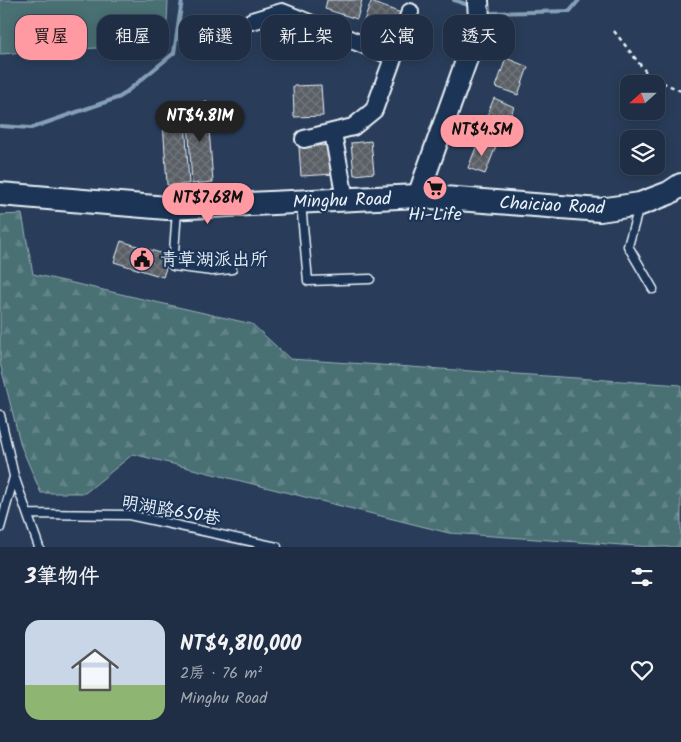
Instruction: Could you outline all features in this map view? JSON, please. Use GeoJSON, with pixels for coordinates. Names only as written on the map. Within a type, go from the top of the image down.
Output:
{"type":"FeatureCollection","features":[{"type":"Feature","properties":{"kind":"main road","name":"Chaiciao Road"},"geometry":{"type":"LineString","coordinates":[[418,196],[600,210],[640,204],[669,193],[681,185]]}},
{"type":"Feature","properties":{"kind":"main road","name":"Minghu Road"},"geometry":{"type":"LineString","coordinates":[[0,194],[177,208],[418,196]]}},
{"type":"Feature","properties":{"kind":"street"},"geometry":{"type":"LineString","coordinates":[[418,196],[479,20],[478,0]]}},
{"type":"Feature","properties":{"kind":"street"},"geometry":{"type":"LineString","coordinates":[[252,21],[282,12],[361,44]]}},
{"type":"Feature","properties":{"kind":"street"},"geometry":{"type":"LineString","coordinates":[[304,139],[353,127],[374,110],[393,60]]}},
{"type":"Feature","properties":{"kind":"street"},"geometry":{"type":"LineString","coordinates":[[333,133],[345,199]]}},
{"type":"Feature","properties":{"kind":"lane"},"geometry":{"type":"LineString","coordinates":[[301,201],[308,281],[370,279]]}},
{"type":"Feature","properties":{"kind":"lane"},"geometry":{"type":"LineString","coordinates":[[640,204],[628,246],[652,288]]}},
{"type":"Feature","properties":{"kind":"lane"},"geometry":{"type":"LineString","coordinates":[[177,208],[173,266],[212,271],[232,270]]}},
{"type":"Feature","properties":{"kind":"lane"},"geometry":{"type":"LineString","coordinates":[[0,415],[14,476],[29,514],[39,547]]}},
{"type":"Feature","properties":{"kind":"lane"},"geometry":{"type":"LineString","coordinates":[[0,528],[14,476]]}},
{"type":"Feature","properties":{"kind":"lane","name":"明湖路650巷"},"geometry":{"type":"LineString","coordinates":[[29,514],[129,514],[277,547]]}},
{"type":"Feature","properties":{"kind":"path"},"geometry":{"type":"LineString","coordinates":[[614,31],[649,76],[681,91]]}},
{"type":"Feature","properties":{"kind":"green space"},"geometry":{"type":"Polygon","coordinates":[[[0,0],[168,0],[167,15],[97,15],[97,48],[87,49],[87,15],[15,15],[15,53],[0,54],[0,0]]]}},
{"type":"Feature","properties":{"kind":"green space"},"geometry":{"type":"Polygon","coordinates":[[[22,214],[33,274],[252,324],[290,359],[681,385],[681,547],[651,547],[449,533],[133,454],[85,493],[41,493],[21,446],[0,363],[0,215],[22,214]]]}},
{"type":"Feature","properties":{"kind":"building"},"geometry":{"type":"Polygon","coordinates":[[[327,0],[362,0],[357,19],[351,17],[351,15],[344,15],[325,9],[327,0]]]}},
{"type":"Feature","properties":{"kind":"building"},"geometry":{"type":"Polygon","coordinates":[[[371,2],[401,13],[400,15],[366,15],[371,2]]]}},
{"type":"Feature","properties":{"kind":"building"},"geometry":{"type":"Polygon","coordinates":[[[505,60],[511,60],[528,67],[518,95],[496,87],[505,60]]]}},
{"type":"Feature","properties":{"kind":"building"},"geometry":{"type":"Polygon","coordinates":[[[321,85],[323,116],[294,117],[293,86],[321,85]]]}},
{"type":"Feature","properties":{"kind":"building"},"geometry":{"type":"Polygon","coordinates":[[[494,98],[514,107],[503,136],[482,128],[494,98]]]}},
{"type":"Feature","properties":{"kind":"building"},"geometry":{"type":"Polygon","coordinates":[[[207,102],[213,182],[192,184],[187,103],[207,102]]]}},
{"type":"Feature","properties":{"kind":"building"},"geometry":{"type":"Polygon","coordinates":[[[185,120],[189,184],[167,185],[163,121],[185,120]]]}},
{"type":"Feature","properties":{"kind":"building"},"geometry":{"type":"Polygon","coordinates":[[[479,140],[496,146],[485,174],[468,168],[479,140]]]}},
{"type":"Feature","properties":{"kind":"building"},"geometry":{"type":"Polygon","coordinates":[[[371,141],[374,173],[354,175],[351,143],[371,141]]]}},
{"type":"Feature","properties":{"kind":"building"},"geometry":{"type":"Polygon","coordinates":[[[333,145],[335,174],[301,176],[299,147],[333,145]]]}},
{"type":"Feature","properties":{"kind":"building","name":"青草湖派出所"},"geometry":{"type":"Polygon","coordinates":[[[121,241],[170,256],[163,277],[114,262],[121,241]]]}},
{"type":"Feature","properties":{"kind":"waterway"},"geometry":{"type":"LineString","coordinates":[[0,126],[31,128],[120,97],[174,53],[182,0]]}},
{"type":"Feature","properties":{"kind":"waterway"},"geometry":{"type":"LineString","coordinates":[[454,0],[471,6]]}},
{"type":"Feature","properties":{"kind":"waterway"},"geometry":{"type":"LineString","coordinates":[[485,11],[488,13],[570,11],[579,0]]}},
{"type":"Feature","properties":{"kind":"place","name":"Hi-Life"},"geometry":{"type":"Point","coordinates":[435,188]}},
{"type":"Feature","properties":{"kind":"place","name":"青草湖派出所"},"geometry":{"type":"Point","coordinates":[142,259]}}]}
